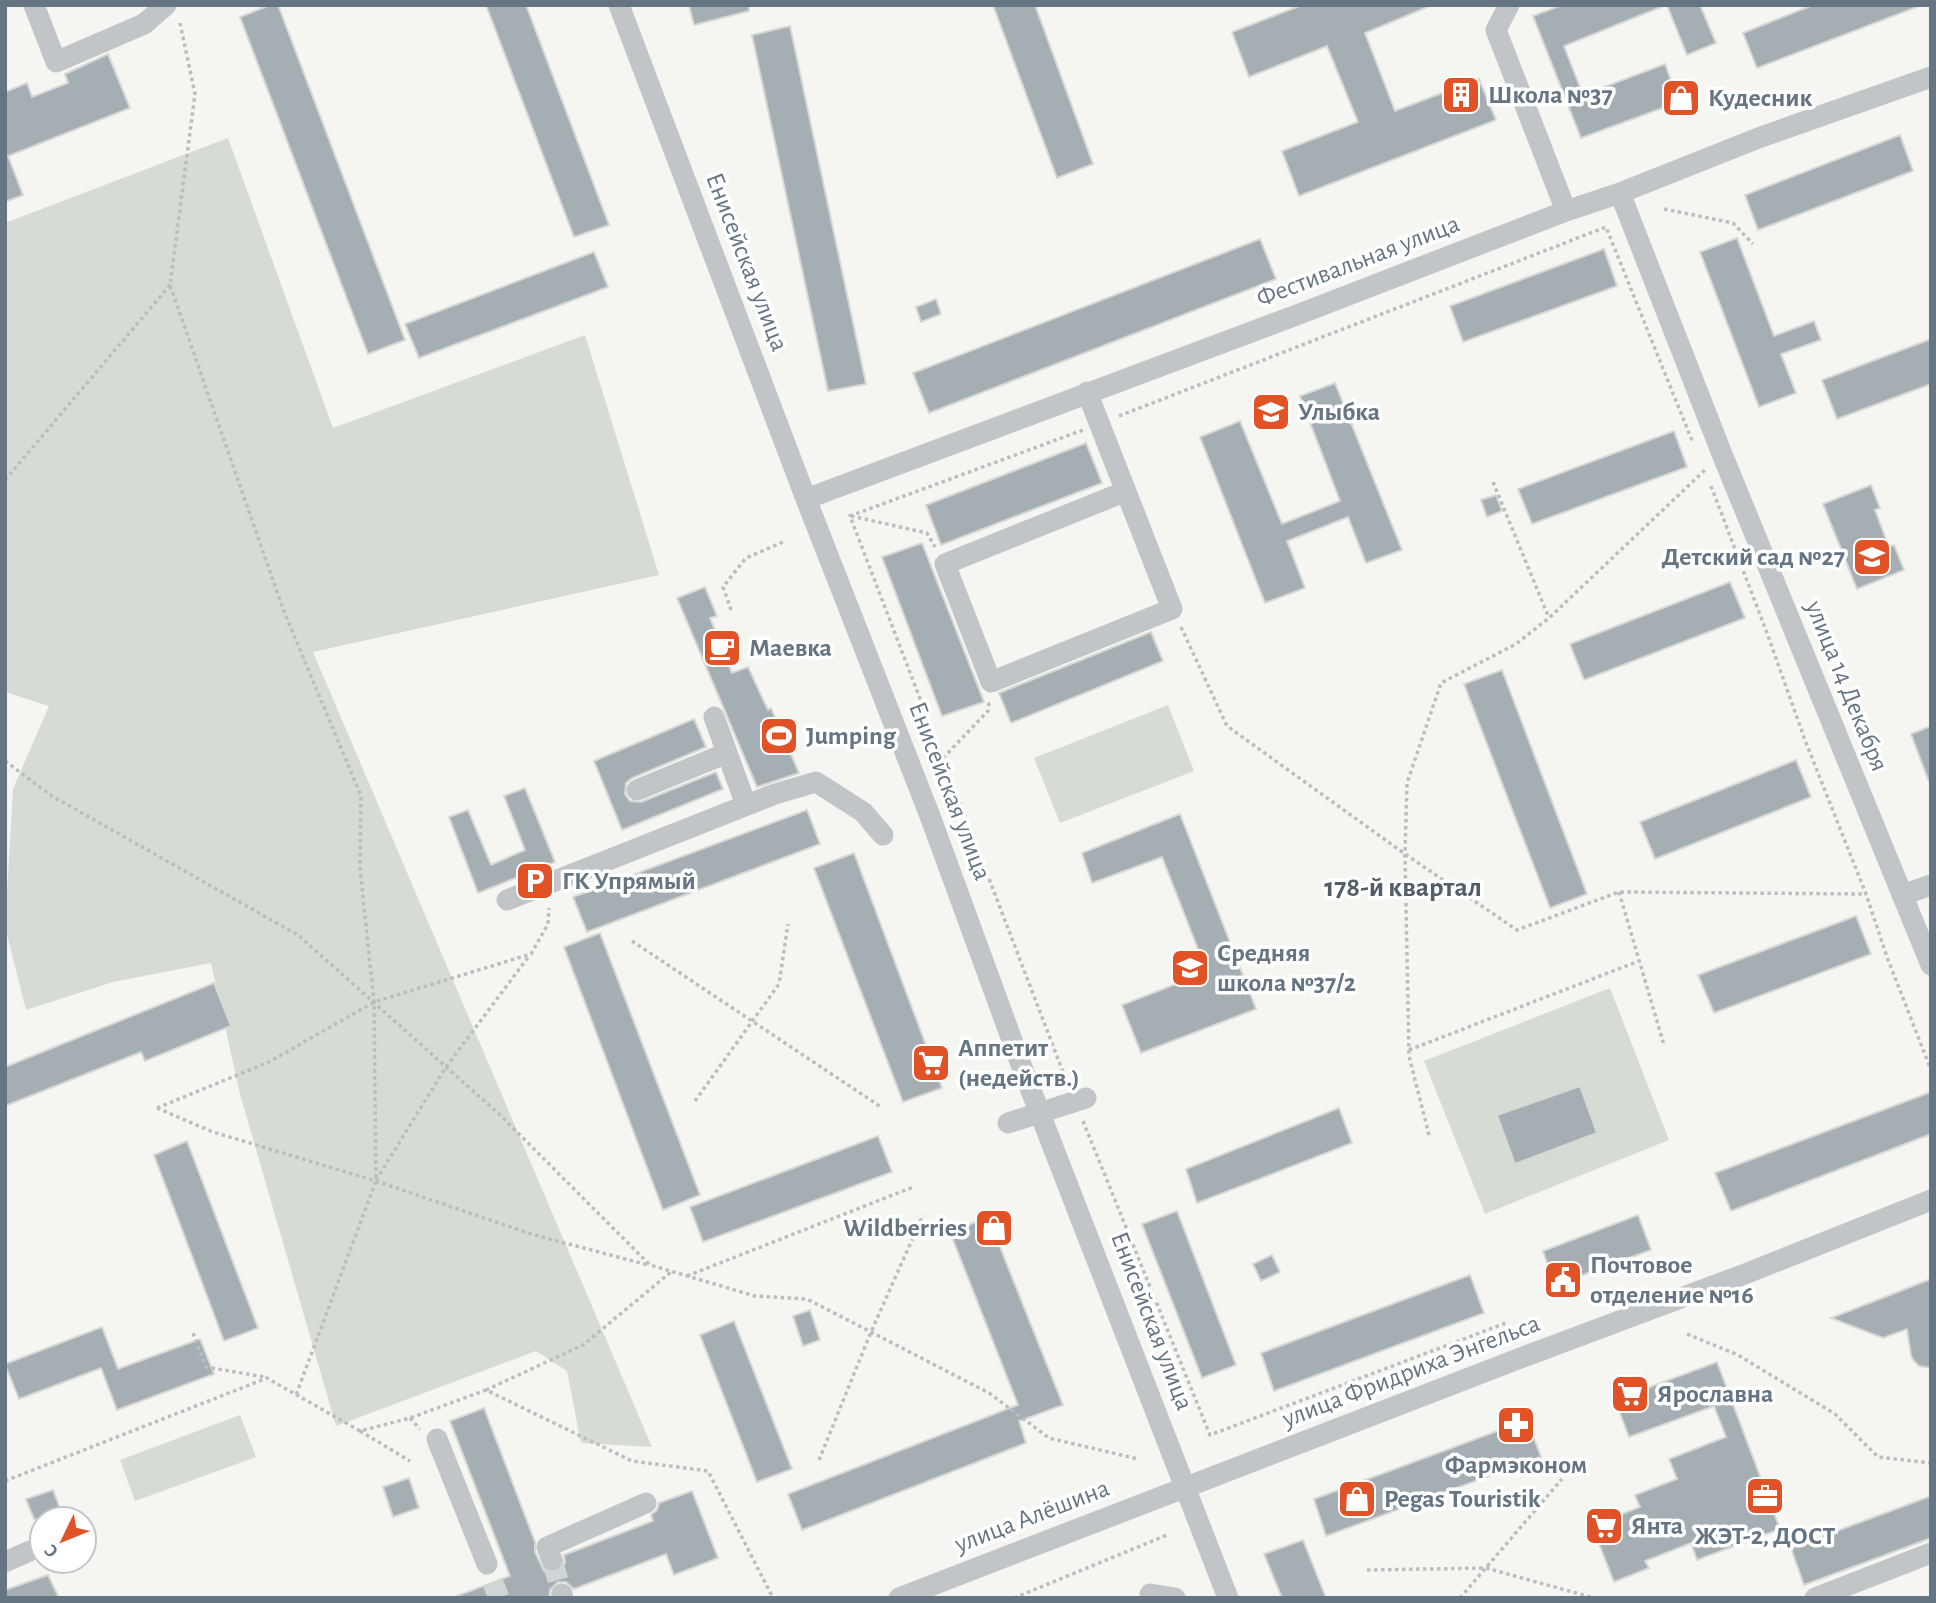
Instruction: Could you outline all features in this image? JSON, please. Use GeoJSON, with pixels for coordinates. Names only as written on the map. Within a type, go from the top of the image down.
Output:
{"type":"FeatureCollection","features":[{"type":"Feature","properties":{"kind":"street"},"geometry":{"type":"LineString","coordinates":[[34,5],[55,62],[141,15],[166,5]]}},
{"type":"Feature","properties":{"kind":"street","name":"Енисейская улица"},"geometry":{"type":"LineString","coordinates":[[619,5],[806,499],[930,816],[1020,1062],[1228,1598]]}},
{"type":"Feature","properties":{"kind":"street"},"geometry":{"type":"LineString","coordinates":[[1508,5],[1496,30],[1566,211]]}},
{"type":"Feature","properties":{"kind":"street","name":"Фестивальная улица"},"geometry":{"type":"LineString","coordinates":[[806,499],[1566,211],[1620,193],[1761,137],[1931,77]]}},
{"type":"Feature","properties":{"kind":"street","name":"улица 14 Декабря"},"geometry":{"type":"LineString","coordinates":[[1620,193],[1722,454],[1931,965]]}},
{"type":"Feature","properties":{"kind":"street"},"geometry":{"type":"LineString","coordinates":[[1087,392],[1172,609],[991,682],[945,564],[1125,492]]}},
{"type":"Feature","properties":{"kind":"street"},"geometry":{"type":"LineString","coordinates":[[714,717],[746,805]]}},
{"type":"Feature","properties":{"kind":"street"},"geometry":{"type":"LineString","coordinates":[[637,790],[727,754]]}},
{"type":"Feature","properties":{"kind":"street"},"geometry":{"type":"LineString","coordinates":[[507,900],[746,805],[816,782],[863,812],[883,835]]}},
{"type":"Feature","properties":{"kind":"street"},"geometry":{"type":"LineString","coordinates":[[1902,895],[1931,885]]}},
{"type":"Feature","properties":{"kind":"street"},"geometry":{"type":"LineString","coordinates":[[1007,1123],[1080,1099]]}},
{"type":"Feature","properties":{"kind":"street","name":"улица Фридриха Энгельса"},"geometry":{"type":"LineString","coordinates":[[1185,1487],[1745,1274],[1931,1200]]}},
{"type":"Feature","properties":{"kind":"street"},"geometry":{"type":"LineString","coordinates":[[437,1439],[487,1564]]}},
{"type":"Feature","properties":{"kind":"street","name":"улица Алёшина"},"geometry":{"type":"LineString","coordinates":[[899,1598],[933,1590],[1185,1487]]}},
{"type":"Feature","properties":{"kind":"street"},"geometry":{"type":"LineString","coordinates":[[552,1560],[547,1548],[646,1503]]}},
{"type":"Feature","properties":{"kind":"street"},"geometry":{"type":"LineString","coordinates":[[5,1562],[28,1552]]}},
{"type":"Feature","properties":{"kind":"street"},"geometry":{"type":"LineString","coordinates":[[1815,1598],[1931,1553]]}},
{"type":"Feature","properties":{"kind":"street"},"geometry":{"type":"LineString","coordinates":[[1150,1594],[1183,1597]]}},
{"type":"Feature","properties":{"kind":"path"},"geometry":{"type":"LineString","coordinates":[[180,23],[195,94],[170,285],[283,609],[361,796],[360,868],[374,1002],[376,1181]]}},
{"type":"Feature","properties":{"kind":"path"},"geometry":{"type":"LineString","coordinates":[[1664,209],[1733,222],[1753,244]]}},
{"type":"Feature","properties":{"kind":"path"},"geometry":{"type":"LineString","coordinates":[[850,516],[1099,424],[1606,227],[1694,445]]}},
{"type":"Feature","properties":{"kind":"path"},"geometry":{"type":"LineString","coordinates":[[5,480],[170,285]]}},
{"type":"Feature","properties":{"kind":"path"},"geometry":{"type":"LineString","coordinates":[[1429,1135],[1409,1050],[1406,783],[1441,684],[1516,644],[1549,618],[1704,470],[1931,1070]]}},
{"type":"Feature","properties":{"kind":"path"},"geometry":{"type":"LineString","coordinates":[[1493,482],[1549,618]]}},
{"type":"Feature","properties":{"kind":"path"},"geometry":{"type":"LineString","coordinates":[[850,516],[927,533],[945,564]]}},
{"type":"Feature","properties":{"kind":"path"},"geometry":{"type":"LineString","coordinates":[[850,516],[1210,1435],[1506,1323]]}},
{"type":"Feature","properties":{"kind":"path"},"geometry":{"type":"LineString","coordinates":[[731,610],[723,587],[746,558],[783,542]]}},
{"type":"Feature","properties":{"kind":"path"},"geometry":{"type":"LineString","coordinates":[[1172,609],[1227,726],[1405,854],[1517,930],[1619,892],[1866,894]]}},
{"type":"Feature","properties":{"kind":"path"},"geometry":{"type":"LineString","coordinates":[[943,758],[988,711],[991,682]]}},
{"type":"Feature","properties":{"kind":"path"},"geometry":{"type":"LineString","coordinates":[[5,761],[52,796],[298,935],[499,1114],[650,1265]]}},
{"type":"Feature","properties":{"kind":"path"},"geometry":{"type":"LineString","coordinates":[[1619,892],[1664,1045]]}},
{"type":"Feature","properties":{"kind":"path"},"geometry":{"type":"LineString","coordinates":[[296,1395],[376,1181],[446,1067],[531,954],[548,925],[549,908]]}},
{"type":"Feature","properties":{"kind":"path"},"geometry":{"type":"LineString","coordinates":[[695,1101],[779,984],[788,923]]}},
{"type":"Feature","properties":{"kind":"path"},"geometry":{"type":"LineString","coordinates":[[632,941],[881,1107]]}},
{"type":"Feature","properties":{"kind":"path"},"geometry":{"type":"LineString","coordinates":[[531,954],[374,1002],[269,1062],[157,1108],[214,1132],[376,1181],[531,1234],[755,1296],[807,1299],[989,1393],[1049,1438],[1138,1459]]}},
{"type":"Feature","properties":{"kind":"path"},"geometry":{"type":"LineString","coordinates":[[1409,1050],[1639,961]]}},
{"type":"Feature","properties":{"kind":"path"},"geometry":{"type":"LineString","coordinates":[[687,1276],[913,1187]]}},
{"type":"Feature","properties":{"kind":"path"},"geometry":{"type":"LineString","coordinates":[[819,1460],[871,1332],[923,1215]]}},
{"type":"Feature","properties":{"kind":"path"},"geometry":{"type":"LineString","coordinates":[[486,1390],[583,1345],[671,1272]]}},
{"type":"Feature","properties":{"kind":"path"},"geometry":{"type":"LineString","coordinates":[[193,1333],[206,1367],[267,1378]]}},
{"type":"Feature","properties":{"kind":"path"},"geometry":{"type":"LineString","coordinates":[[1687,1334],[1738,1355],[1835,1414],[1878,1457],[1931,1463]]}},
{"type":"Feature","properties":{"kind":"path"},"geometry":{"type":"LineString","coordinates":[[360,1431],[410,1461]]}},
{"type":"Feature","properties":{"kind":"path"},"geometry":{"type":"LineString","coordinates":[[1460,1598],[1562,1479]]}},
{"type":"Feature","properties":{"kind":"path"},"geometry":{"type":"LineString","coordinates":[[1014,1598],[1167,1535]]}},
{"type":"Feature","properties":{"kind":"path"},"geometry":{"type":"LineString","coordinates":[[1367,1570],[1486,1568],[1594,1598]]}},
{"type":"Feature","properties":{"kind":"shaded area"},"geometry":{"type":"Polygon","coordinates":[[[228,138],[333,428],[585,335],[659,575],[313,652],[652,1447],[581,1443],[567,1371],[536,1351],[336,1426],[240,1094],[211,963],[113,982],[26,1010],[5,927],[13,789],[49,706],[5,692],[5,223],[228,138]]]}},
{"type":"Feature","properties":{"kind":"shaded area"},"geometry":{"type":"Polygon","coordinates":[[[1168,705],[1194,771],[1060,823],[1034,758],[1168,705]]]}},
{"type":"Feature","properties":{"kind":"shaded area"},"geometry":{"type":"Polygon","coordinates":[[[1610,988],[1669,1140],[1485,1214],[1424,1061],[1610,988]]]}},
{"type":"Feature","properties":{"kind":"shaded area"},"geometry":{"type":"Polygon","coordinates":[[[240,1415],[256,1457],[135,1501],[120,1460],[240,1415]]]}},
{"type":"Feature","properties":{"kind":"building"},"geometry":{"type":"Polygon","coordinates":[[[270,5],[278,5],[405,340],[368,354],[240,17],[270,5]]]}},
{"type":"Feature","properties":{"kind":"building"},"geometry":{"type":"Polygon","coordinates":[[[486,5],[526,5],[609,225],[574,237],[486,5]]]}},
{"type":"Feature","properties":{"kind":"building"},"geometry":{"type":"Polygon","coordinates":[[[689,5],[749,5],[749,11],[694,25],[689,5]]]}},
{"type":"Feature","properties":{"kind":"building"},"geometry":{"type":"Polygon","coordinates":[[[993,5],[1035,5],[1093,164],[1057,178],[993,5]]]}},
{"type":"Feature","properties":{"kind":"building","name":"Школа №37"},"geometry":{"type":"Polygon","coordinates":[[[1302,5],[1432,5],[1365,33],[1395,111],[1479,79],[1496,120],[1299,196],[1282,151],[1358,122],[1327,46],[1249,77],[1232,32],[1302,5]]]}},
{"type":"Feature","properties":{"kind":"building"},"geometry":{"type":"Polygon","coordinates":[[[1562,5],[1666,5],[1564,46],[1583,95],[1665,64],[1679,102],[1581,138],[1533,16],[1562,5]]]}},
{"type":"Feature","properties":{"kind":"building"},"geometry":{"type":"Polygon","coordinates":[[[1667,5],[1700,5],[1716,43],[1687,55],[1667,5]]]}},
{"type":"Feature","properties":{"kind":"building"},"geometry":{"type":"Polygon","coordinates":[[[1813,5],[1917,7],[1757,68],[1743,33],[1813,5]]]}},
{"type":"Feature","properties":{"kind":"building"},"geometry":{"type":"Polygon","coordinates":[[[790,26],[866,384],[828,391],[752,35],[790,26]]]}},
{"type":"Feature","properties":{"kind":"building"},"geometry":{"type":"Polygon","coordinates":[[[108,54],[130,108],[8,156],[23,195],[5,202],[5,92],[27,83],[32,97],[68,83],[65,74],[108,54]]]}},
{"type":"Feature","properties":{"kind":"building"},"geometry":{"type":"Polygon","coordinates":[[[1900,135],[1913,171],[1758,230],[1745,195],[1900,135]]]}},
{"type":"Feature","properties":{"kind":"building"},"geometry":{"type":"Polygon","coordinates":[[[1737,238],[1774,336],[1814,321],[1821,340],[1781,354],[1796,393],[1759,407],[1700,252],[1737,238]]]}},
{"type":"Feature","properties":{"kind":"building"},"geometry":{"type":"Polygon","coordinates":[[[1260,239],[1276,279],[929,413],[913,373],[1260,239]]]}},
{"type":"Feature","properties":{"kind":"building"},"geometry":{"type":"Polygon","coordinates":[[[1604,249],[1617,286],[1463,342],[1450,306],[1604,249]]]}},
{"type":"Feature","properties":{"kind":"building"},"geometry":{"type":"Polygon","coordinates":[[[594,252],[608,287],[419,358],[405,324],[594,252]]]}},
{"type":"Feature","properties":{"kind":"building"},"geometry":{"type":"Polygon","coordinates":[[[936,299],[941,314],[921,322],[916,307],[936,299]]]}},
{"type":"Feature","properties":{"kind":"building"},"geometry":{"type":"Polygon","coordinates":[[[1931,339],[1931,384],[1837,419],[1822,380],[1931,339]]]}},
{"type":"Feature","properties":{"kind":"building"},"geometry":{"type":"Polygon","coordinates":[[[1335,383],[1402,550],[1366,563],[1348,517],[1287,541],[1305,588],[1265,603],[1200,437],[1240,421],[1282,524],[1340,501],[1300,396],[1335,383]]]}},
{"type":"Feature","properties":{"kind":"building"},"geometry":{"type":"Polygon","coordinates":[[[1674,431],[1687,467],[1532,524],[1518,489],[1674,431]]]}},
{"type":"Feature","properties":{"kind":"building"},"geometry":{"type":"Polygon","coordinates":[[[1086,443],[1102,483],[941,545],[926,505],[1086,443]]]}},
{"type":"Feature","properties":{"kind":"building"},"geometry":{"type":"Polygon","coordinates":[[[1871,485],[1880,508],[1875,510],[1889,547],[1894,545],[1904,570],[1857,589],[1823,504],[1871,485]]]}},
{"type":"Feature","properties":{"kind":"building"},"geometry":{"type":"Polygon","coordinates":[[[1496,495],[1502,511],[1487,517],[1481,500],[1496,495]]]}},
{"type":"Feature","properties":{"kind":"building"},"geometry":{"type":"Polygon","coordinates":[[[922,543],[984,702],[942,716],[882,557],[922,543]]]}},
{"type":"Feature","properties":{"kind":"building"},"geometry":{"type":"Polygon","coordinates":[[[1730,582],[1745,618],[1584,680],[1570,644],[1730,582]]]}},
{"type":"Feature","properties":{"kind":"building"},"geometry":{"type":"Polygon","coordinates":[[[705,587],[717,616],[710,618],[732,673],[748,667],[768,710],[771,708],[799,773],[757,787],[677,598],[705,587]]]}},
{"type":"Feature","properties":{"kind":"building"},"geometry":{"type":"Polygon","coordinates":[[[1151,632],[1163,661],[1011,723],[999,693],[1151,632]]]}},
{"type":"Feature","properties":{"kind":"building"},"geometry":{"type":"Polygon","coordinates":[[[1502,670],[1587,894],[1550,908],[1464,684],[1502,670]]]}},
{"type":"Feature","properties":{"kind":"building"},"geometry":{"type":"Polygon","coordinates":[[[694,719],[706,747],[632,778],[626,783],[625,794],[630,801],[641,802],[716,772],[723,789],[622,830],[594,761],[694,719]]]}},
{"type":"Feature","properties":{"kind":"building"},"geometry":{"type":"Polygon","coordinates":[[[1931,726],[1931,782],[1929,782],[1911,734],[1931,726]]]}},
{"type":"Feature","properties":{"kind":"building"},"geometry":{"type":"Polygon","coordinates":[[[1796,760],[1811,797],[1655,859],[1640,822],[1796,760]]]}},
{"type":"Feature","properties":{"kind":"building"},"geometry":{"type":"Polygon","coordinates":[[[525,788],[555,862],[478,893],[449,817],[468,810],[491,865],[525,850],[504,796],[525,788]]]}},
{"type":"Feature","properties":{"kind":"building"},"geometry":{"type":"Polygon","coordinates":[[[807,810],[820,844],[587,932],[573,897],[807,810]]]}},
{"type":"Feature","properties":{"kind":"building","name":"Средняя школа №37/2"},"geometry":{"type":"Polygon","coordinates":[[[1180,814],[1256,1009],[1141,1053],[1122,1005],[1207,972],[1162,857],[1092,883],[1082,853],[1180,814]]]}},
{"type":"Feature","properties":{"kind":"building"},"geometry":{"type":"Polygon","coordinates":[[[854,853],[942,1088],[903,1102],[814,868],[854,853]]]}},
{"type":"Feature","properties":{"kind":"building"},"geometry":{"type":"Polygon","coordinates":[[[1856,916],[1871,954],[1714,1013],[1698,975],[1856,916]]]}},
{"type":"Feature","properties":{"kind":"building"},"geometry":{"type":"Polygon","coordinates":[[[600,933],[700,1195],[663,1210],[564,947],[600,933]]]}},
{"type":"Feature","properties":{"kind":"building"},"geometry":{"type":"Polygon","coordinates":[[[214,983],[231,1026],[145,1061],[141,1052],[5,1106],[5,1067],[214,983]]]}},
{"type":"Feature","properties":{"kind":"building"},"geometry":{"type":"Polygon","coordinates":[[[1580,1086],[1597,1133],[1515,1164],[1497,1115],[1580,1086]]]}},
{"type":"Feature","properties":{"kind":"building"},"geometry":{"type":"Polygon","coordinates":[[[1931,1092],[1931,1134],[1731,1211],[1715,1173],[1931,1092]]]}},
{"type":"Feature","properties":{"kind":"building"},"geometry":{"type":"Polygon","coordinates":[[[1339,1108],[1352,1143],[1197,1203],[1186,1169],[1339,1108]]]}},
{"type":"Feature","properties":{"kind":"building"},"geometry":{"type":"Polygon","coordinates":[[[878,1136],[892,1172],[703,1242],[690,1207],[878,1136]]]}},
{"type":"Feature","properties":{"kind":"building"},"geometry":{"type":"Polygon","coordinates":[[[187,1141],[258,1328],[224,1341],[154,1155],[187,1141]]]}},
{"type":"Feature","properties":{"kind":"building"},"geometry":{"type":"Polygon","coordinates":[[[1177,1211],[1236,1365],[1202,1378],[1142,1224],[1177,1211]]]}},
{"type":"Feature","properties":{"kind":"building"},"geometry":{"type":"Polygon","coordinates":[[[1638,1215],[1651,1250],[1555,1285],[1543,1251],[1638,1215]]]}},
{"type":"Feature","properties":{"kind":"building"},"geometry":{"type":"Polygon","coordinates":[[[988,1217],[1063,1405],[1019,1421],[1026,1443],[802,1530],[788,1494],[1018,1405],[950,1232],[988,1217]]]}},
{"type":"Feature","properties":{"kind":"building"},"geometry":{"type":"Polygon","coordinates":[[[1272,1255],[1280,1272],[1261,1281],[1253,1264],[1272,1255]]]}},
{"type":"Feature","properties":{"kind":"building"},"geometry":{"type":"Polygon","coordinates":[[[1470,1275],[1484,1313],[1274,1391],[1261,1353],[1470,1275]]]}},
{"type":"Feature","properties":{"kind":"building"},"geometry":{"type":"Polygon","coordinates":[[[1931,1279],[1931,1368],[1919,1366],[1914,1361],[1907,1329],[1883,1338],[1831,1318],[1931,1279]]]}},
{"type":"Feature","properties":{"kind":"building"},"geometry":{"type":"Polygon","coordinates":[[[810,1310],[820,1340],[803,1346],[793,1316],[810,1310]]]}},
{"type":"Feature","properties":{"kind":"building"},"geometry":{"type":"Polygon","coordinates":[[[734,1321],[792,1469],[757,1482],[700,1335],[734,1321]]]}},
{"type":"Feature","properties":{"kind":"building"},"geometry":{"type":"Polygon","coordinates":[[[102,1327],[118,1369],[200,1339],[214,1374],[117,1410],[101,1368],[19,1399],[5,1364],[102,1327]]]}},
{"type":"Feature","properties":{"kind":"building"},"geometry":{"type":"Polygon","coordinates":[[[1717,1362],[1780,1529],[1697,1560],[1691,1543],[1645,1561],[1649,1568],[1614,1582],[1592,1526],[1640,1507],[1635,1495],[1677,1479],[1669,1459],[1726,1437],[1714,1406],[1629,1437],[1615,1400],[1717,1362]]]}},
{"type":"Feature","properties":{"kind":"building"},"geometry":{"type":"Polygon","coordinates":[[[484,1408],[544,1571],[557,1572],[565,1563],[564,1555],[653,1521],[651,1515],[657,1510],[659,1503],[692,1491],[718,1558],[674,1575],[666,1554],[574,1589],[566,1582],[558,1582],[550,1590],[549,1598],[458,1598],[457,1596],[510,1576],[450,1421],[484,1408]]]}},
{"type":"Feature","properties":{"kind":"building"},"geometry":{"type":"Polygon","coordinates":[[[1527,1420],[1541,1457],[1326,1536],[1314,1499],[1527,1420]]]}},
{"type":"Feature","properties":{"kind":"building"},"geometry":{"type":"Polygon","coordinates":[[[409,1478],[419,1508],[393,1517],[383,1487],[409,1478]]]}},
{"type":"Feature","properties":{"kind":"building"},"geometry":{"type":"Polygon","coordinates":[[[53,1490],[59,1505],[28,1505],[26,1499],[53,1490]]]}},
{"type":"Feature","properties":{"kind":"building"},"geometry":{"type":"Polygon","coordinates":[[[1931,1496],[1931,1538],[1804,1585],[1791,1548],[1931,1496]]]}},
{"type":"Feature","properties":{"kind":"building"},"geometry":{"type":"Polygon","coordinates":[[[1303,1540],[1326,1598],[1282,1598],[1264,1554],[1303,1540]]]}},
{"type":"Feature","properties":{"kind":"building"},"geometry":{"type":"Polygon","coordinates":[[[48,1575],[59,1598],[5,1598],[5,1590],[48,1575]]]}},
{"type":"Feature","properties":{"kind":"tunnel"},"geometry":{"type":"LineString","coordinates":[[552,1560],[562,1594]]}},
{"type":"Feature","properties":{"kind":"tunnel"},"geometry":{"type":"LineString","coordinates":[[493,1583],[499,1598]]}},
{"type":"Feature","properties":{"kind":"place","name":"Школа №37"},"geometry":{"type":"Point","coordinates":[1461,95]}},
{"type":"Feature","properties":{"kind":"place","name":"Кудесник"},"geometry":{"type":"Point","coordinates":[1681,98]}},
{"type":"Feature","properties":{"kind":"place","name":"Улыбка"},"geometry":{"type":"Point","coordinates":[1271,412]}},
{"type":"Feature","properties":{"kind":"place","name":"Детский сад №27"},"geometry":{"type":"Point","coordinates":[1872,557]}},
{"type":"Feature","properties":{"kind":"place","name":"Маевка"},"geometry":{"type":"Point","coordinates":[722,648]}},
{"type":"Feature","properties":{"kind":"place","name":"Jumping"},"geometry":{"type":"Point","coordinates":[779,736]}},
{"type":"Feature","properties":{"kind":"place","name":"ГК Упрямый"},"geometry":{"type":"Point","coordinates":[535,881]}},
{"type":"Feature","properties":{"kind":"place","name":"Средняя школа №37/2"},"geometry":{"type":"Point","coordinates":[1190,968]}},
{"type":"Feature","properties":{"kind":"place","name":"Аппетит (недейств.)"},"geometry":{"type":"Point","coordinates":[931,1063]}},
{"type":"Feature","properties":{"kind":"place","name":"Wildberries"},"geometry":{"type":"Point","coordinates":[994,1228]}},
{"type":"Feature","properties":{"kind":"place","name":"Почтовое отделение №16"},"geometry":{"type":"Point","coordinates":[1563,1280]}},
{"type":"Feature","properties":{"kind":"place","name":"Ярославна"},"geometry":{"type":"Point","coordinates":[1630,1394]}},
{"type":"Feature","properties":{"kind":"place","name":"Фармэконом"},"geometry":{"type":"Point","coordinates":[1516,1425]}},
{"type":"Feature","properties":{"kind":"place","name":"ЖЭТ-2, ДОСТ"},"geometry":{"type":"Point","coordinates":[1765,1496]}},
{"type":"Feature","properties":{"kind":"place","name":"Pegas Touristik"},"geometry":{"type":"Point","coordinates":[1357,1499]}},
{"type":"Feature","properties":{"kind":"place","name":"Янта"},"geometry":{"type":"Point","coordinates":[1604,1526]}},
{"type":"Feature","properties":{"kind":"district","name":"178-й квартал"},"geometry":{"type":"Point","coordinates":[1403,888]}}]}
